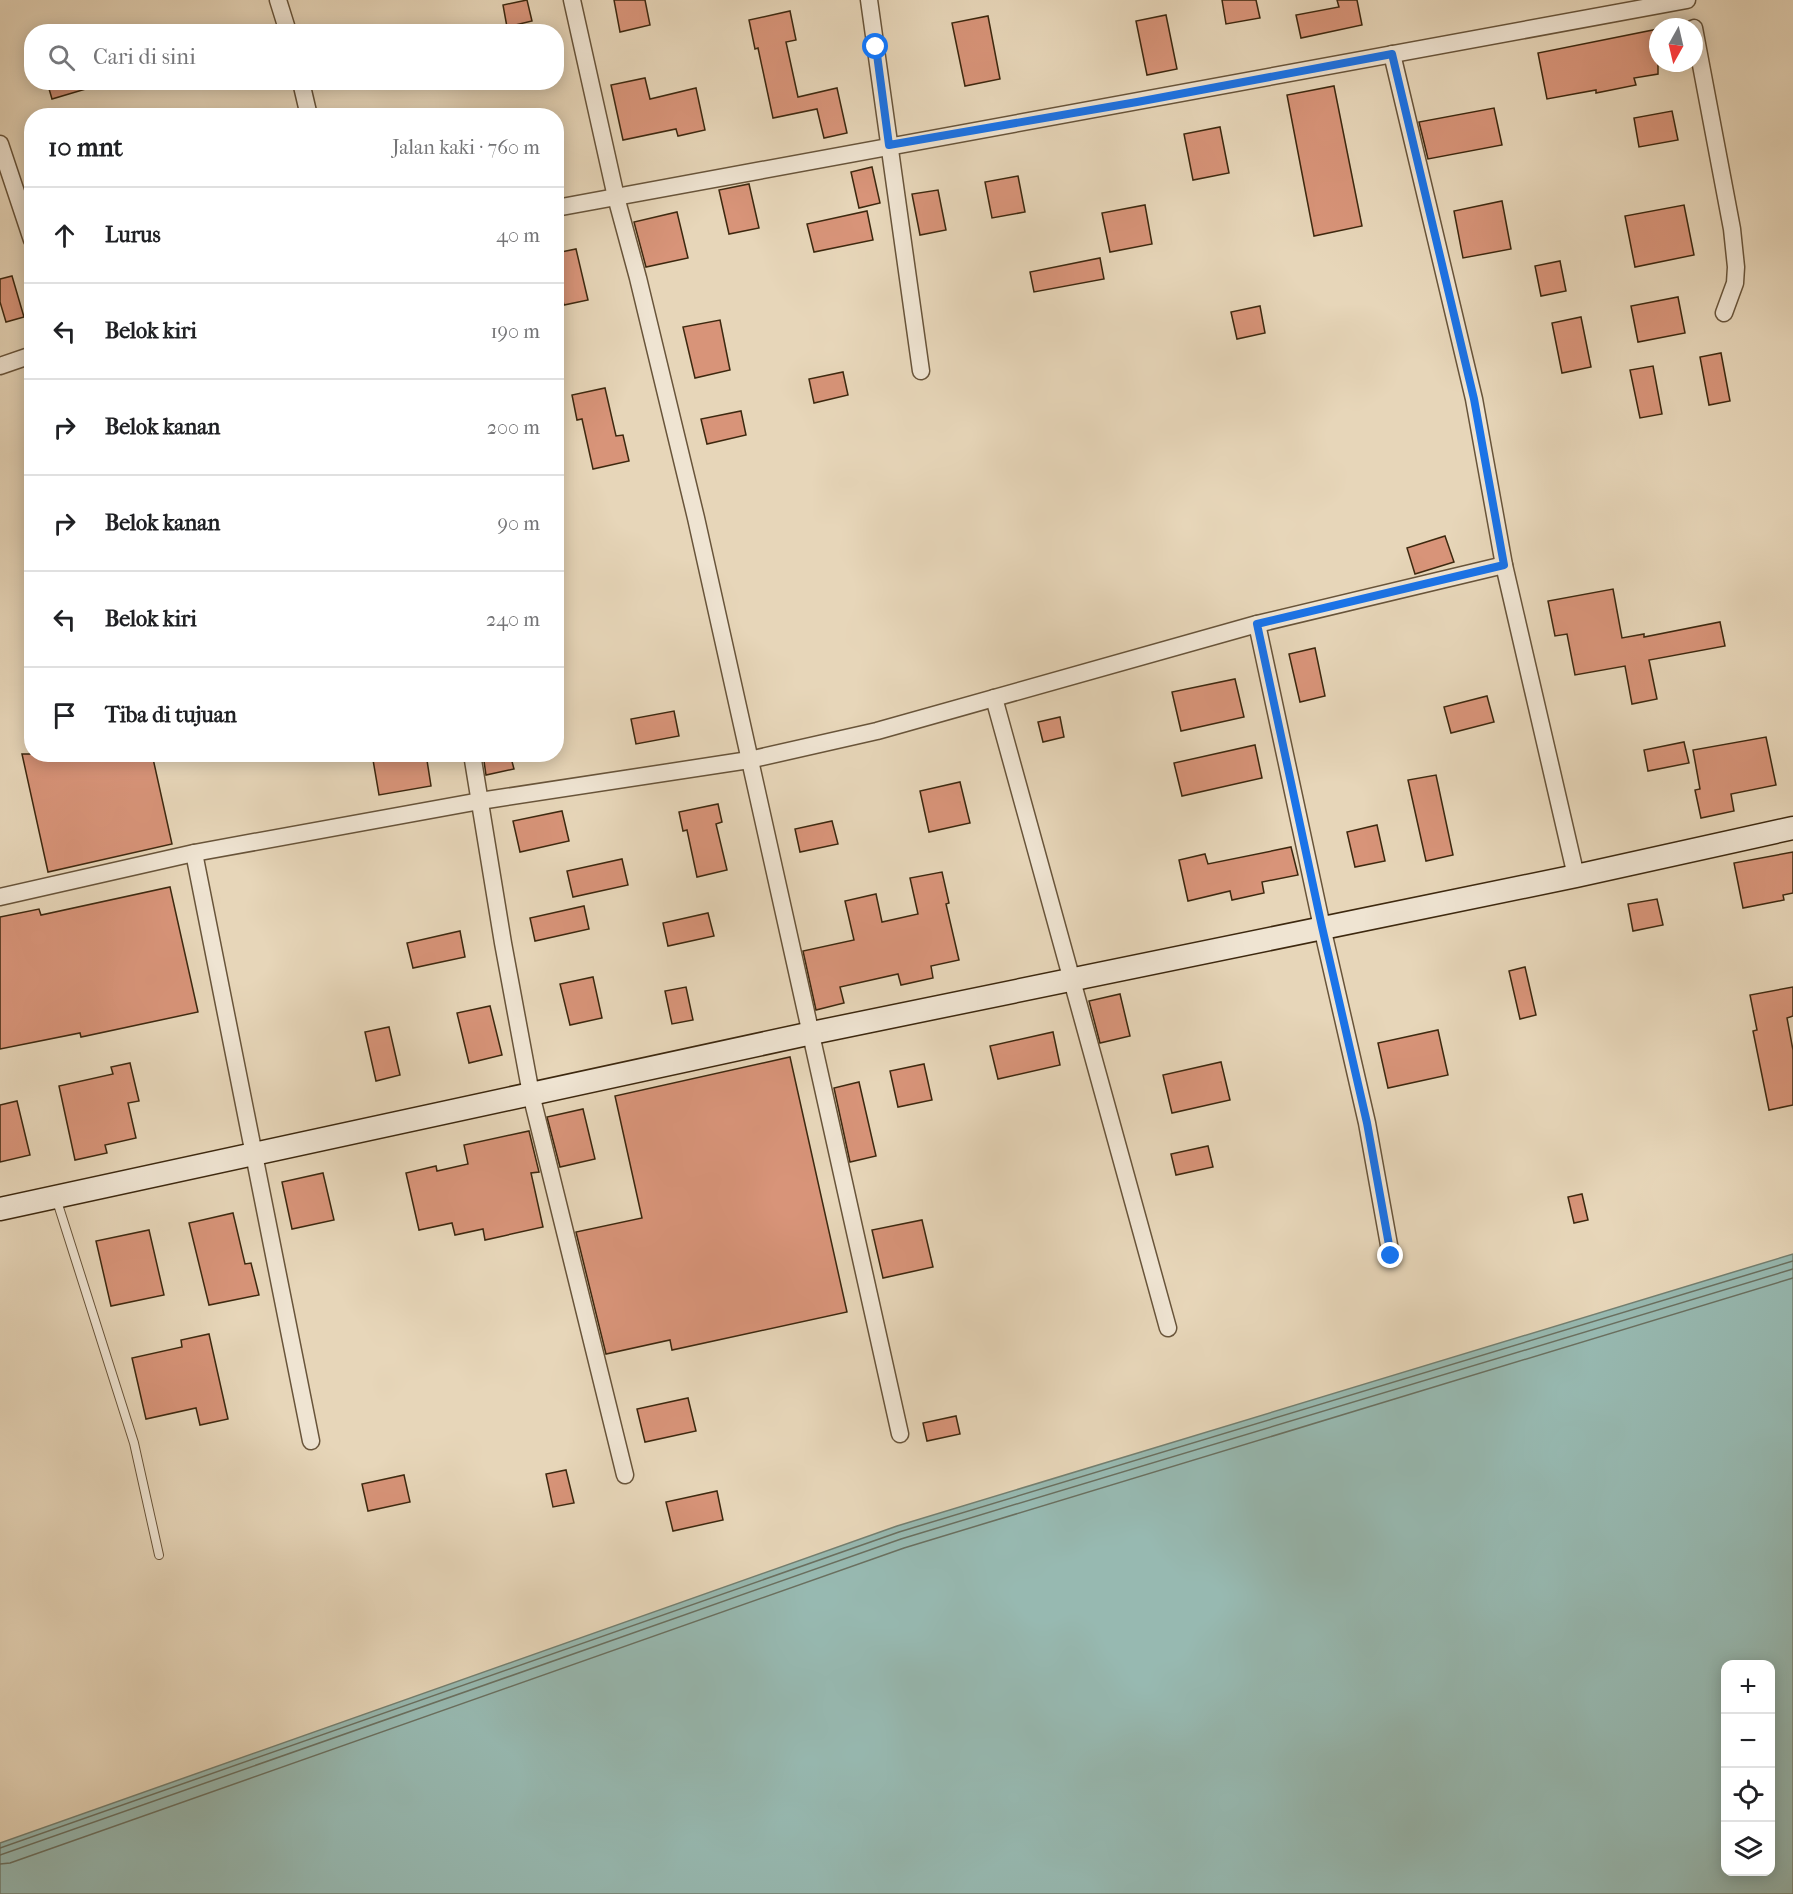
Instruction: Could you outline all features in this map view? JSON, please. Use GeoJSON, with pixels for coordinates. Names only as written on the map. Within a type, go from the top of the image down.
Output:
{"type":"FeatureCollection","features":[{"type":"Feature","properties":{"kind":"street"},"geometry":{"type":"LineString","coordinates":[[278,0],[286,24]]}},
{"type":"Feature","properties":{"kind":"street"},"geometry":{"type":"LineString","coordinates":[[572,0],[616,197],[638,278],[693,507],[900,1434]]}},
{"type":"Feature","properties":{"kind":"street"},"geometry":{"type":"LineString","coordinates":[[869,0],[921,370]]}},
{"type":"Feature","properties":{"kind":"street"},"geometry":{"type":"LineString","coordinates":[[564,207],[1688,0],[1692,18]]}},
{"type":"Feature","properties":{"kind":"street"},"geometry":{"type":"LineString","coordinates":[[1392,54],[1474,399],[1504,565],[1576,876]]}},
{"type":"Feature","properties":{"kind":"street"},"geometry":{"type":"LineString","coordinates":[[1702,72],[1732,229],[1736,267],[1735,283],[1724,314]]}},
{"type":"Feature","properties":{"kind":"street"},"geometry":{"type":"LineString","coordinates":[[303,90],[307,108]]}},
{"type":"Feature","properties":{"kind":"street"},"geometry":{"type":"LineString","coordinates":[[0,144],[24,216]]}},
{"type":"Feature","properties":{"kind":"street"},"geometry":{"type":"LineString","coordinates":[[0,366],[24,358]]}},
{"type":"Feature","properties":{"kind":"street"},"geometry":{"type":"LineString","coordinates":[[0,897],[194,853],[480,801],[749,760],[877,731],[1257,624],[1504,565]]}},
{"type":"Feature","properties":{"kind":"street"},"geometry":{"type":"LineString","coordinates":[[1257,624],[1367,1123],[1391,1256]]}},
{"type":"Feature","properties":{"kind":"street"},"geometry":{"type":"LineString","coordinates":[[994,698],[1168,1328]]}},
{"type":"Feature","properties":{"kind":"street"},"geometry":{"type":"LineString","coordinates":[[473,762],[531,1094],[625,1475]]}},
{"type":"Feature","properties":{"kind":"street"},"geometry":{"type":"LineString","coordinates":[[0,1209],[812,1033],[1576,876],[1793,828]]}},
{"type":"Feature","properties":{"kind":"street"},"geometry":{"type":"LineString","coordinates":[[194,853],[311,1442]]}},
{"type":"Feature","properties":{"kind":"lane"},"geometry":{"type":"LineString","coordinates":[[56,1198],[134,1443],[159,1554]]}},
{"type":"Feature","properties":{"kind":"water"},"geometry":{"type":"Polygon","coordinates":[[[1793,1254],[1793,1894],[0,1894],[0,1843],[897,1526],[1793,1254]]]}},
{"type":"Feature","properties":{"kind":"building"},"geometry":{"type":"Polygon","coordinates":[[[527,0],[532,21],[506,24],[503,5],[527,0]]]}},
{"type":"Feature","properties":{"kind":"building"},"geometry":{"type":"Polygon","coordinates":[[[614,0],[645,0],[650,25],[620,32],[614,0]]]}},
{"type":"Feature","properties":{"kind":"building"},"geometry":{"type":"Polygon","coordinates":[[[1222,0],[1256,0],[1260,18],[1226,24],[1222,0]]]}},
{"type":"Feature","properties":{"kind":"building"},"geometry":{"type":"Polygon","coordinates":[[[1337,0],[1357,0],[1362,25],[1301,38],[1296,15],[1339,7],[1337,0]]]}},
{"type":"Feature","properties":{"kind":"building"},"geometry":{"type":"Polygon","coordinates":[[[790,11],[796,40],[786,42],[798,97],[837,88],[847,133],[824,138],[817,109],[773,118],[758,48],[755,49],[749,20],[790,11]]]}},
{"type":"Feature","properties":{"kind":"building"},"geometry":{"type":"Polygon","coordinates":[[[1166,15],[1177,69],[1147,75],[1136,21],[1166,15]]]}},
{"type":"Feature","properties":{"kind":"building"},"geometry":{"type":"Polygon","coordinates":[[[988,16],[1000,79],[965,86],[952,23],[988,16]]]}},
{"type":"Feature","properties":{"kind":"building"},"geometry":{"type":"Polygon","coordinates":[[[1649,31],[1649,72],[1658,72],[1658,74],[1634,78],[1636,85],[1547,99],[1538,53],[1649,31]]]}},
{"type":"Feature","properties":{"kind":"building"},"geometry":{"type":"Polygon","coordinates":[[[645,78],[650,99],[696,88],[705,130],[678,136],[676,129],[623,140],[611,85],[645,78]]]}},
{"type":"Feature","properties":{"kind":"building"},"geometry":{"type":"Polygon","coordinates":[[[1334,86],[1362,226],[1314,236],[1287,95],[1334,86]]]}},
{"type":"Feature","properties":{"kind":"building"},"geometry":{"type":"Polygon","coordinates":[[[49,90],[82,90],[52,99],[49,90]]]}},
{"type":"Feature","properties":{"kind":"building"},"geometry":{"type":"Polygon","coordinates":[[[1494,108],[1502,145],[1428,159],[1419,122],[1494,108]]]}},
{"type":"Feature","properties":{"kind":"building"},"geometry":{"type":"Polygon","coordinates":[[[1672,111],[1678,140],[1639,147],[1634,118],[1672,111]]]}},
{"type":"Feature","properties":{"kind":"building"},"geometry":{"type":"Polygon","coordinates":[[[1220,127],[1229,173],[1193,180],[1184,134],[1220,127]]]}},
{"type":"Feature","properties":{"kind":"building"},"geometry":{"type":"Polygon","coordinates":[[[872,167],[880,203],[859,208],[851,172],[872,167]]]}},
{"type":"Feature","properties":{"kind":"building"},"geometry":{"type":"Polygon","coordinates":[[[1018,176],[1025,212],[992,218],[985,182],[1018,176]]]}},
{"type":"Feature","properties":{"kind":"building"},"geometry":{"type":"Polygon","coordinates":[[[749,184],[759,228],[729,234],[719,190],[749,184]]]}},
{"type":"Feature","properties":{"kind":"building"},"geometry":{"type":"Polygon","coordinates":[[[938,190],[946,230],[920,235],[912,194],[938,190]]]}},
{"type":"Feature","properties":{"kind":"building"},"geometry":{"type":"Polygon","coordinates":[[[1502,201],[1511,249],[1463,258],[1454,211],[1502,201]]]}},
{"type":"Feature","properties":{"kind":"building"},"geometry":{"type":"Polygon","coordinates":[[[1145,205],[1152,244],[1110,252],[1102,213],[1145,205]]]}},
{"type":"Feature","properties":{"kind":"building"},"geometry":{"type":"Polygon","coordinates":[[[1684,205],[1694,255],[1635,267],[1625,216],[1684,205]]]}},
{"type":"Feature","properties":{"kind":"building"},"geometry":{"type":"Polygon","coordinates":[[[867,211],[873,240],[814,252],[807,224],[867,211]]]}},
{"type":"Feature","properties":{"kind":"building"},"geometry":{"type":"Polygon","coordinates":[[[677,212],[688,258],[646,267],[634,222],[677,212]]]}},
{"type":"Feature","properties":{"kind":"building"},"geometry":{"type":"Polygon","coordinates":[[[576,249],[588,300],[564,305],[564,251],[576,249]]]}},
{"type":"Feature","properties":{"kind":"building"},"geometry":{"type":"Polygon","coordinates":[[[1100,258],[1104,279],[1034,292],[1030,272],[1100,258]]]}},
{"type":"Feature","properties":{"kind":"building"},"geometry":{"type":"Polygon","coordinates":[[[1560,261],[1566,291],[1541,296],[1535,266],[1560,261]]]}},
{"type":"Feature","properties":{"kind":"building"},"geometry":{"type":"Polygon","coordinates":[[[12,276],[24,317],[6,322],[0,302],[0,279],[12,276]]]}},
{"type":"Feature","properties":{"kind":"building"},"geometry":{"type":"Polygon","coordinates":[[[1678,297],[1685,333],[1638,342],[1631,306],[1678,297]]]}},
{"type":"Feature","properties":{"kind":"building"},"geometry":{"type":"Polygon","coordinates":[[[1260,306],[1265,333],[1237,339],[1231,312],[1260,306]]]}},
{"type":"Feature","properties":{"kind":"building"},"geometry":{"type":"Polygon","coordinates":[[[1581,317],[1591,367],[1562,373],[1552,323],[1581,317]]]}},
{"type":"Feature","properties":{"kind":"building"},"geometry":{"type":"Polygon","coordinates":[[[720,320],[730,370],[695,378],[683,327],[720,320]]]}},
{"type":"Feature","properties":{"kind":"building"},"geometry":{"type":"Polygon","coordinates":[[[1721,353],[1730,401],[1709,405],[1700,357],[1721,353]]]}},
{"type":"Feature","properties":{"kind":"building"},"geometry":{"type":"Polygon","coordinates":[[[1653,366],[1662,414],[1640,418],[1630,370],[1653,366]]]}},
{"type":"Feature","properties":{"kind":"building"},"geometry":{"type":"Polygon","coordinates":[[[843,372],[848,395],[814,403],[809,379],[843,372]]]}},
{"type":"Feature","properties":{"kind":"building"},"geometry":{"type":"Polygon","coordinates":[[[605,388],[616,436],[623,435],[629,461],[593,469],[582,419],[577,420],[572,395],[605,388]]]}},
{"type":"Feature","properties":{"kind":"building"},"geometry":{"type":"Polygon","coordinates":[[[741,411],[746,435],[707,444],[701,419],[741,411]]]}},
{"type":"Feature","properties":{"kind":"building"},"geometry":{"type":"Polygon","coordinates":[[[1445,536],[1454,562],[1415,574],[1407,548],[1445,536]]]}},
{"type":"Feature","properties":{"kind":"building"},"geometry":{"type":"Polygon","coordinates":[[[1613,589],[1622,638],[1644,634],[1644,637],[1720,622],[1725,646],[1649,660],[1657,699],[1632,704],[1625,666],[1575,675],[1567,634],[1555,636],[1548,601],[1613,589]]]}},
{"type":"Feature","properties":{"kind":"building"},"geometry":{"type":"Polygon","coordinates":[[[1315,648],[1325,696],[1300,702],[1289,654],[1315,648]]]}},
{"type":"Feature","properties":{"kind":"building"},"geometry":{"type":"Polygon","coordinates":[[[1235,679],[1244,717],[1181,731],[1172,692],[1235,679]]]}},
{"type":"Feature","properties":{"kind":"building"},"geometry":{"type":"Polygon","coordinates":[[[1487,696],[1494,722],[1451,733],[1444,707],[1487,696]]]}},
{"type":"Feature","properties":{"kind":"building"},"geometry":{"type":"Polygon","coordinates":[[[674,711],[679,736],[636,744],[631,719],[674,711]]]}},
{"type":"Feature","properties":{"kind":"building"},"geometry":{"type":"Polygon","coordinates":[[[1060,717],[1064,737],[1043,742],[1038,722],[1060,717]]]}},
{"type":"Feature","properties":{"kind":"building"},"geometry":{"type":"Polygon","coordinates":[[[1766,737],[1776,785],[1731,794],[1734,811],[1701,818],[1695,790],[1700,789],[1693,750],[1766,737]]]}},
{"type":"Feature","properties":{"kind":"building"},"geometry":{"type":"Polygon","coordinates":[[[1684,742],[1689,763],[1648,771],[1644,750],[1684,742]]]}},
{"type":"Feature","properties":{"kind":"building"},"geometry":{"type":"Polygon","coordinates":[[[1255,745],[1262,778],[1182,796],[1174,763],[1255,745]]]}},
{"type":"Feature","properties":{"kind":"building"},"geometry":{"type":"Polygon","coordinates":[[[22,754],[24,754],[24,762],[154,762],[172,844],[48,872],[22,754]]]}},
{"type":"Feature","properties":{"kind":"building"},"geometry":{"type":"Polygon","coordinates":[[[373,762],[427,762],[431,786],[379,795],[373,762]]]}},
{"type":"Feature","properties":{"kind":"building"},"geometry":{"type":"Polygon","coordinates":[[[484,762],[512,762],[514,769],[486,775],[484,762]]]}},
{"type":"Feature","properties":{"kind":"building"},"geometry":{"type":"Polygon","coordinates":[[[1436,775],[1453,855],[1426,861],[1408,780],[1436,775]]]}},
{"type":"Feature","properties":{"kind":"building"},"geometry":{"type":"Polygon","coordinates":[[[960,782],[970,823],[929,832],[920,791],[960,782]]]}},
{"type":"Feature","properties":{"kind":"building"},"geometry":{"type":"Polygon","coordinates":[[[718,804],[722,822],[716,824],[727,870],[697,877],[687,830],[683,831],[679,812],[718,804]]]}},
{"type":"Feature","properties":{"kind":"building"},"geometry":{"type":"Polygon","coordinates":[[[562,811],[569,841],[520,852],[513,821],[562,811]]]}},
{"type":"Feature","properties":{"kind":"building"},"geometry":{"type":"Polygon","coordinates":[[[832,821],[838,844],[800,852],[795,829],[832,821]]]}},
{"type":"Feature","properties":{"kind":"building"},"geometry":{"type":"Polygon","coordinates":[[[1377,825],[1385,861],[1355,867],[1347,832],[1377,825]]]}},
{"type":"Feature","properties":{"kind":"building"},"geometry":{"type":"Polygon","coordinates":[[[1291,847],[1298,875],[1262,882],[1264,893],[1232,900],[1230,891],[1188,901],[1179,860],[1205,854],[1208,864],[1291,847]]]}},
{"type":"Feature","properties":{"kind":"building"},"geometry":{"type":"Polygon","coordinates":[[[1793,852],[1793,893],[1783,895],[1784,900],[1743,908],[1734,863],[1793,852]]]}},
{"type":"Feature","properties":{"kind":"building"},"geometry":{"type":"Polygon","coordinates":[[[622,859],[628,885],[573,897],[567,871],[622,859]]]}},
{"type":"Feature","properties":{"kind":"building"},"geometry":{"type":"Polygon","coordinates":[[[942,872],[949,903],[946,904],[959,960],[931,966],[933,978],[901,985],[898,974],[840,987],[844,1003],[816,1010],[803,951],[854,940],[845,901],[876,894],[882,922],[918,914],[910,878],[942,872]]]}},
{"type":"Feature","properties":{"kind":"building"},"geometry":{"type":"Polygon","coordinates":[[[170,887],[198,1012],[81,1037],[80,1033],[0,1049],[0,917],[39,909],[41,915],[170,887]]]}},
{"type":"Feature","properties":{"kind":"building"},"geometry":{"type":"Polygon","coordinates":[[[1657,899],[1663,925],[1633,931],[1628,904],[1657,899]]]}},
{"type":"Feature","properties":{"kind":"building"},"geometry":{"type":"Polygon","coordinates":[[[584,906],[589,929],[535,941],[530,918],[584,906]]]}},
{"type":"Feature","properties":{"kind":"building"},"geometry":{"type":"Polygon","coordinates":[[[708,913],[714,936],[668,946],[663,923],[708,913]]]}},
{"type":"Feature","properties":{"kind":"building"},"geometry":{"type":"Polygon","coordinates":[[[460,931],[465,957],[413,968],[407,943],[460,931]]]}},
{"type":"Feature","properties":{"kind":"building"},"geometry":{"type":"Polygon","coordinates":[[[1525,967],[1536,1015],[1520,1019],[1509,971],[1525,967]]]}},
{"type":"Feature","properties":{"kind":"building"},"geometry":{"type":"Polygon","coordinates":[[[593,977],[602,1018],[570,1025],[560,984],[593,977]]]}},
{"type":"Feature","properties":{"kind":"building"},"geometry":{"type":"Polygon","coordinates":[[[686,987],[693,1020],[672,1024],[665,991],[686,987]]]}},
{"type":"Feature","properties":{"kind":"building"},"geometry":{"type":"Polygon","coordinates":[[[1793,987],[1793,1016],[1787,1018],[1793,1050],[1793,1105],[1769,1110],[1753,1031],[1757,1030],[1750,995],[1793,987]]]}},
{"type":"Feature","properties":{"kind":"building"},"geometry":{"type":"Polygon","coordinates":[[[1120,994],[1130,1036],[1100,1043],[1089,1001],[1120,994]]]}},
{"type":"Feature","properties":{"kind":"building"},"geometry":{"type":"Polygon","coordinates":[[[490,1006],[502,1055],[469,1063],[457,1013],[490,1006]]]}},
{"type":"Feature","properties":{"kind":"building"},"geometry":{"type":"Polygon","coordinates":[[[389,1027],[400,1075],[376,1081],[365,1032],[389,1027]]]}},
{"type":"Feature","properties":{"kind":"building"},"geometry":{"type":"Polygon","coordinates":[[[1438,1030],[1448,1075],[1388,1088],[1378,1043],[1438,1030]]]}},
{"type":"Feature","properties":{"kind":"building"},"geometry":{"type":"Polygon","coordinates":[[[1053,1032],[1060,1065],[998,1079],[990,1046],[1053,1032]]]}},
{"type":"Feature","properties":{"kind":"building"},"geometry":{"type":"Polygon","coordinates":[[[790,1057],[847,1312],[672,1350],[670,1340],[606,1354],[576,1232],[642,1218],[615,1096],[790,1057]]]}},
{"type":"Feature","properties":{"kind":"building"},"geometry":{"type":"Polygon","coordinates":[[[1221,1062],[1230,1100],[1172,1113],[1163,1075],[1221,1062]]]}},
{"type":"Feature","properties":{"kind":"building"},"geometry":{"type":"Polygon","coordinates":[[[130,1063],[139,1101],[128,1103],[136,1138],[105,1145],[107,1153],[75,1160],[59,1086],[113,1074],[111,1067],[130,1063]]]}},
{"type":"Feature","properties":{"kind":"building"},"geometry":{"type":"Polygon","coordinates":[[[924,1064],[932,1100],[898,1107],[890,1071],[924,1064]]]}},
{"type":"Feature","properties":{"kind":"building"},"geometry":{"type":"Polygon","coordinates":[[[859,1082],[876,1156],[850,1162],[834,1088],[859,1082]]]}},
{"type":"Feature","properties":{"kind":"building"},"geometry":{"type":"Polygon","coordinates":[[[17,1101],[30,1155],[0,1162],[0,1105],[17,1101]]]}},
{"type":"Feature","properties":{"kind":"building"},"geometry":{"type":"Polygon","coordinates":[[[583,1109],[595,1159],[560,1167],[547,1117],[583,1109]]]}},
{"type":"Feature","properties":{"kind":"building"},"geometry":{"type":"Polygon","coordinates":[[[529,1131],[539,1172],[531,1173],[543,1227],[485,1240],[483,1229],[455,1235],[452,1223],[419,1230],[406,1173],[436,1166],[437,1171],[468,1164],[464,1145],[529,1131]]]}},
{"type":"Feature","properties":{"kind":"building"},"geometry":{"type":"Polygon","coordinates":[[[1208,1146],[1213,1167],[1176,1175],[1171,1154],[1208,1146]]]}},
{"type":"Feature","properties":{"kind":"building"},"geometry":{"type":"Polygon","coordinates":[[[323,1173],[334,1220],[292,1229],[282,1182],[323,1173]]]}},
{"type":"Feature","properties":{"kind":"building"},"geometry":{"type":"Polygon","coordinates":[[[1582,1194],[1588,1220],[1574,1223],[1568,1197],[1582,1194]]]}},
{"type":"Feature","properties":{"kind":"building"},"geometry":{"type":"Polygon","coordinates":[[[233,1213],[245,1264],[251,1263],[259,1295],[209,1305],[189,1223],[233,1213]]]}},
{"type":"Feature","properties":{"kind":"building"},"geometry":{"type":"Polygon","coordinates":[[[922,1220],[933,1267],[883,1278],[872,1230],[922,1220]]]}},
{"type":"Feature","properties":{"kind":"building"},"geometry":{"type":"Polygon","coordinates":[[[149,1230],[164,1295],[111,1306],[96,1241],[149,1230]]]}},
{"type":"Feature","properties":{"kind":"building"},"geometry":{"type":"Polygon","coordinates":[[[209,1334],[228,1419],[200,1425],[196,1408],[146,1419],[132,1358],[182,1347],[181,1340],[209,1334]]]}},
{"type":"Feature","properties":{"kind":"building"},"geometry":{"type":"Polygon","coordinates":[[[688,1398],[696,1431],[645,1442],[637,1409],[688,1398]]]}},
{"type":"Feature","properties":{"kind":"building"},"geometry":{"type":"Polygon","coordinates":[[[956,1416],[960,1434],[927,1441],[923,1423],[956,1416]]]}},
{"type":"Feature","properties":{"kind":"building"},"geometry":{"type":"Polygon","coordinates":[[[566,1470],[574,1503],[553,1507],[546,1474],[566,1470]]]}},
{"type":"Feature","properties":{"kind":"building"},"geometry":{"type":"Polygon","coordinates":[[[404,1475],[410,1502],[368,1511],[362,1484],[404,1475]]]}},
{"type":"Feature","properties":{"kind":"building"},"geometry":{"type":"Polygon","coordinates":[[[717,1491],[723,1520],[673,1531],[666,1502],[717,1491]]]}},
{"type":"Feature","properties":{"kind":"route"},"geometry":{"type":"LineString","coordinates":[[876,47],[889,145],[1137,102],[1392,54],[1474,399],[1504,565],[1257,624],[1367,1123],[1391,1256]]}}]}
